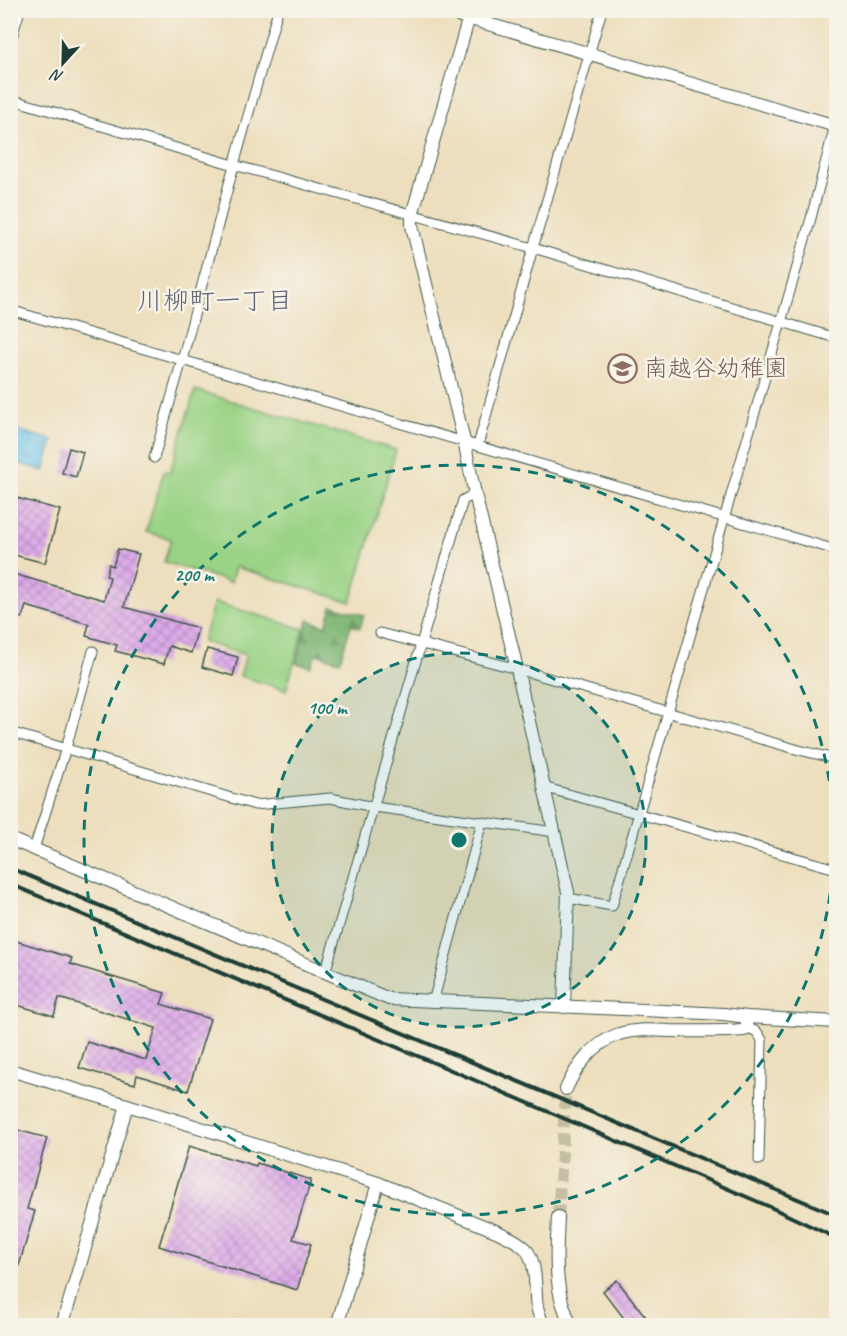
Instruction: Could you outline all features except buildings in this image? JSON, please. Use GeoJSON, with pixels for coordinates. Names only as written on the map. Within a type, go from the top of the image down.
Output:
{"type":"FeatureCollection","features":[{"type":"Feature","properties":{"kind":"street"},"geometry":{"type":"LineString","coordinates":[[10,43],[20,10]]}},
{"type":"Feature","properties":{"kind":"street"},"geometry":{"type":"LineString","coordinates":[[154,458],[278,10]]}},
{"type":"Feature","properties":{"kind":"street"},"geometry":{"type":"LineString","coordinates":[[440,10],[470,15],[590,54],[836,125],[612,906],[568,898]]}},
{"type":"Feature","properties":{"kind":"street"},"geometry":{"type":"LineString","coordinates":[[478,445],[602,10]]}},
{"type":"Feature","properties":{"kind":"street"},"geometry":{"type":"LineString","coordinates":[[470,15],[412,215],[412,226],[568,892],[564,1007]]}},
{"type":"Feature","properties":{"kind":"street"},"geometry":{"type":"LineString","coordinates":[[10,99],[234,165],[533,248],[837,338]]}},
{"type":"Feature","properties":{"kind":"street"},"geometry":{"type":"LineString","coordinates":[[10,310],[837,550]]}},
{"type":"Feature","properties":{"kind":"street"},"geometry":{"type":"LineString","coordinates":[[325,973],[463,500],[475,494]]}},
{"type":"Feature","properties":{"kind":"street"},"geometry":{"type":"LineString","coordinates":[[380,633],[517,669],[808,753],[837,759]]}},
{"type":"Feature","properties":{"kind":"street"},"geometry":{"type":"LineString","coordinates":[[34,849],[66,748],[93,651]]}},
{"type":"Feature","properties":{"kind":"street"},"geometry":{"type":"LineString","coordinates":[[10,732],[255,805],[330,798],[374,807],[555,832]]}},
{"type":"Feature","properties":{"kind":"street"},"geometry":{"type":"LineString","coordinates":[[543,787],[837,869]]}},
{"type":"Feature","properties":{"kind":"street"},"geometry":{"type":"LineString","coordinates":[[433,1002],[482,822]]}},
{"type":"Feature","properties":{"kind":"street"},"geometry":{"type":"LineString","coordinates":[[10,839],[389,999],[724,1014],[747,1022],[837,1022]]}},
{"type":"Feature","properties":{"kind":"street"},"geometry":{"type":"LineString","coordinates":[[566,1089],[579,1065],[602,1043],[619,1035],[640,1030],[724,1032],[744,1030],[747,1022]]}},
{"type":"Feature","properties":{"kind":"street"},"geometry":{"type":"LineString","coordinates":[[747,1022],[762,1040],[759,1160]]}},
{"type":"Feature","properties":{"kind":"street"},"geometry":{"type":"LineString","coordinates":[[10,1070],[378,1183],[513,1239],[530,1256],[537,1309],[543,1326]]}},
{"type":"Feature","properties":{"kind":"street"},"geometry":{"type":"LineString","coordinates":[[62,1326],[127,1105]]}},
{"type":"Feature","properties":{"kind":"street"},"geometry":{"type":"LineString","coordinates":[[337,1326],[378,1183]]}},
{"type":"Feature","properties":{"kind":"street"},"geometry":{"type":"LineString","coordinates":[[558,1217],[559,1290],[571,1326]]}},
{"type":"Feature","properties":{"kind":"green space"},"geometry":{"type":"Polygon","coordinates":[[[195,390],[396,450],[351,602],[235,567],[231,582],[164,562],[171,539],[146,532],[164,471],[170,472],[195,390]]]}},
{"type":"Feature","properties":{"kind":"green space"},"geometry":{"type":"Polygon","coordinates":[[[214,602],[304,629],[286,690],[240,676],[246,655],[202,642],[214,602]]]}},
{"type":"Feature","properties":{"kind":"green space"},"geometry":{"type":"Polygon","coordinates":[[[332,606],[364,615],[360,628],[351,625],[340,661],[316,654],[311,667],[296,663],[308,620],[326,626],[332,606]]]}},
{"type":"Feature","properties":{"kind":"water"},"geometry":{"type":"Polygon","coordinates":[[[10,428],[53,440],[44,471],[11,461],[10,428]]]}},
{"type":"Feature","properties":{"kind":"tunnel"},"geometry":{"type":"LineString","coordinates":[[558,1217],[566,1089]]}},
{"type":"Feature","properties":{"kind":"railway"},"geometry":{"type":"LineString","coordinates":[[10,868],[836,1215]]}},
{"type":"Feature","properties":{"kind":"railway"},"geometry":{"type":"LineString","coordinates":[[10,884],[458,1073],[768,1206],[836,1238]]}},
{"type":"Feature","properties":{"kind":"place","name":"南越谷幼稚園"},"geometry":{"type":"Point","coordinates":[623,368]}},
{"type":"Feature","properties":{"kind":"district","name":"川柳町一丁目"},"geometry":{"type":"Point","coordinates":[215,300]}}]}
